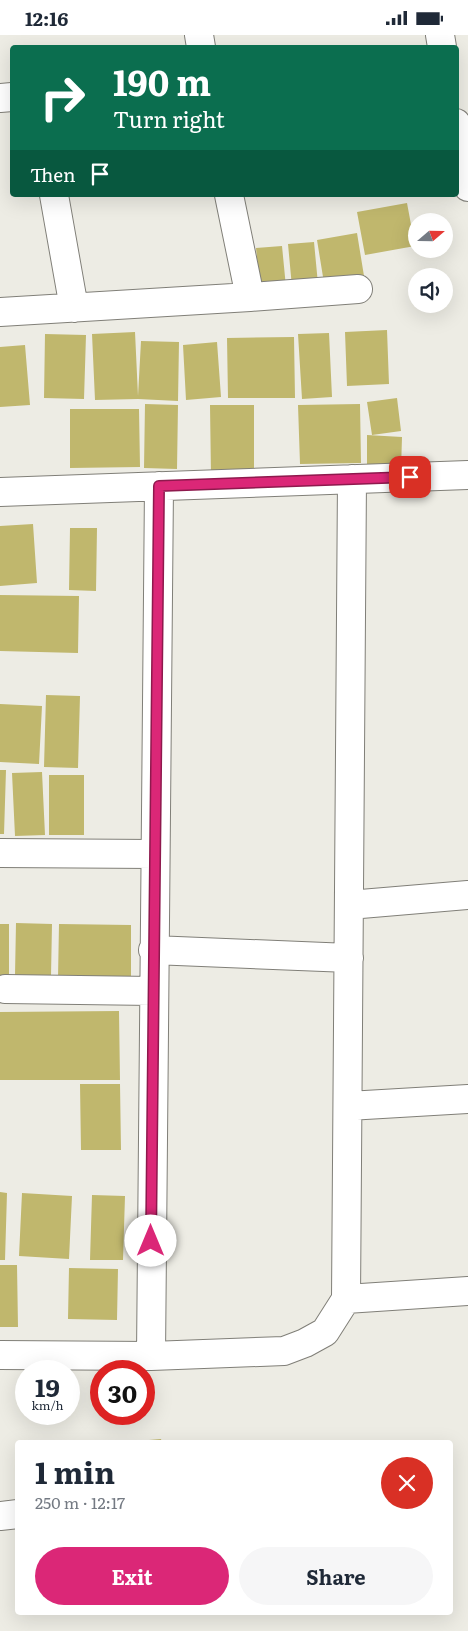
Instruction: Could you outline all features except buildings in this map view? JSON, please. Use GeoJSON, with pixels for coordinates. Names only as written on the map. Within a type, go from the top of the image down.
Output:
{"type":"FeatureCollection","features":[{"type":"Feature","properties":{"kind":"street"},"geometry":{"type":"LineString","coordinates":[[459,139],[468,187]]}},
{"type":"Feature","properties":{"kind":"street"},"geometry":{"type":"LineString","coordinates":[[54,197],[74,308]]}},
{"type":"Feature","properties":{"kind":"street"},"geometry":{"type":"LineString","coordinates":[[229,197],[250,297]]}},
{"type":"Feature","properties":{"kind":"street"},"geometry":{"type":"LineString","coordinates":[[0,313],[358,289]]}},
{"type":"Feature","properties":{"kind":"street"},"geometry":{"type":"LineString","coordinates":[[0,491],[468,475]]}},
{"type":"Feature","properties":{"kind":"street"},"geometry":{"type":"LineString","coordinates":[[0,1355],[151,1356],[284,1351],[325,1333],[346,1299],[352,479]]}},
{"type":"Feature","properties":{"kind":"street"},"geometry":{"type":"LineString","coordinates":[[151,1356],[153,950],[159,486]]}},
{"type":"Feature","properties":{"kind":"street"},"geometry":{"type":"LineString","coordinates":[[0,853],[154,854]]}},
{"type":"Feature","properties":{"kind":"street"},"geometry":{"type":"LineString","coordinates":[[349,905],[468,895]]}},
{"type":"Feature","properties":{"kind":"street"},"geometry":{"type":"LineString","coordinates":[[153,950],[348,958]]}},
{"type":"Feature","properties":{"kind":"street"},"geometry":{"type":"LineString","coordinates":[[5,989],[153,991]]}},
{"type":"Feature","properties":{"kind":"street"},"geometry":{"type":"LineString","coordinates":[[348,1106],[468,1099]]}},
{"type":"Feature","properties":{"kind":"street"},"geometry":{"type":"LineString","coordinates":[[346,1299],[468,1291]]}},
{"type":"Feature","properties":{"kind":"street"},"geometry":{"type":"LineString","coordinates":[[0,1515],[15,1514]]}},
{"type":"Feature","properties":{"kind":"route"},"geometry":{"type":"LineString","coordinates":[[151,1241],[159,486],[410,477]]}}]}
